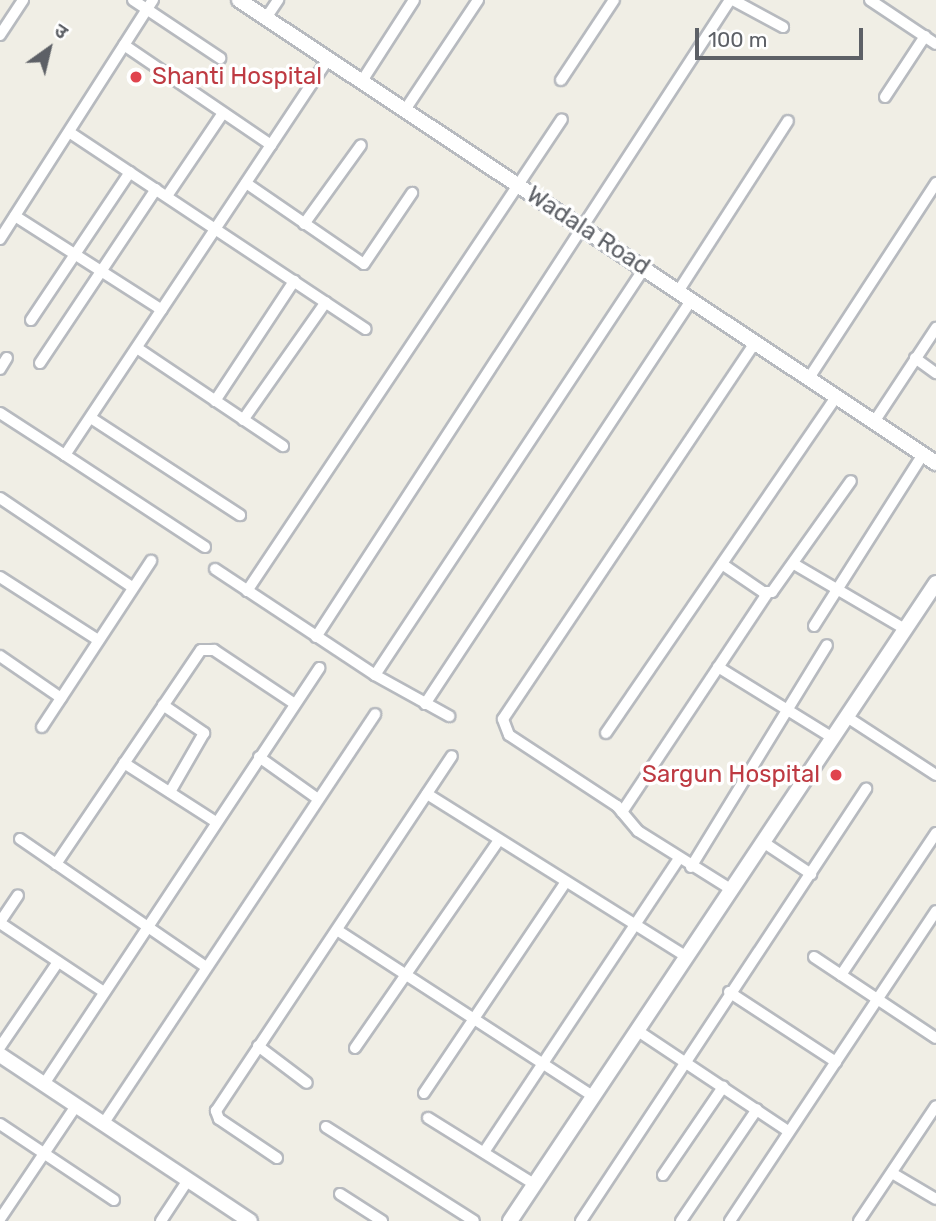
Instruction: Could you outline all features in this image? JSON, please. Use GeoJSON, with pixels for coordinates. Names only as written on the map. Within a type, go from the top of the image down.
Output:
{"type":"FeatureCollection","features":[{"type":"Feature","properties":{"kind":"street"},"geometry":{"type":"LineString","coordinates":[[0,35],[23,0]]}},
{"type":"Feature","properties":{"kind":"street"},"geometry":{"type":"LineString","coordinates":[[133,0],[150,5],[220,58]]}},
{"type":"Feature","properties":{"kind":"street","name":"Wadala Road"},"geometry":{"type":"LineString","coordinates":[[239,0],[936,463]]}},
{"type":"Feature","properties":{"kind":"street"},"geometry":{"type":"LineString","coordinates":[[265,18],[278,0]]}},
{"type":"Feature","properties":{"kind":"street"},"geometry":{"type":"LineString","coordinates":[[362,81],[414,0]]}},
{"type":"Feature","properties":{"kind":"street"},"geometry":{"type":"LineString","coordinates":[[405,110],[478,0]]}},
{"type":"Feature","properties":{"kind":"street"},"geometry":{"type":"LineString","coordinates":[[561,80],[614,0]]}},
{"type":"Feature","properties":{"kind":"street"},"geometry":{"type":"LineString","coordinates":[[316,637],[732,0],[783,27]]}},
{"type":"Feature","properties":{"kind":"street"},"geometry":{"type":"LineString","coordinates":[[870,0],[936,44]]}},
{"type":"Feature","properties":{"kind":"street"},"geometry":{"type":"LineString","coordinates":[[0,239],[150,5]]}},
{"type":"Feature","properties":{"kind":"street"},"geometry":{"type":"LineString","coordinates":[[885,97],[925,36]]}},
{"type":"Feature","properties":{"kind":"street"},"geometry":{"type":"LineString","coordinates":[[124,45],[271,145]]}},
{"type":"Feature","properties":{"kind":"street"},"geometry":{"type":"LineString","coordinates":[[65,455],[328,59]]}},
{"type":"Feature","properties":{"kind":"street"},"geometry":{"type":"LineString","coordinates":[[167,197],[223,113]]}},
{"type":"Feature","properties":{"kind":"street"},"geometry":{"type":"LineString","coordinates":[[247,590],[562,119]]}},
{"type":"Feature","properties":{"kind":"street"},"geometry":{"type":"LineString","coordinates":[[678,290],[788,121]]}},
{"type":"Feature","properties":{"kind":"street"},"geometry":{"type":"LineString","coordinates":[[69,132],[365,329]]}},
{"type":"Feature","properties":{"kind":"street"},"geometry":{"type":"LineString","coordinates":[[304,224],[361,145]]}},
{"type":"Feature","properties":{"kind":"street"},"geometry":{"type":"LineString","coordinates":[[32,320],[130,172]]}},
{"type":"Feature","properties":{"kind":"street"},"geometry":{"type":"LineString","coordinates":[[246,183],[364,264],[412,193]]}},
{"type":"Feature","properties":{"kind":"street"},"geometry":{"type":"LineString","coordinates":[[809,378],[936,183]]}},
{"type":"Feature","properties":{"kind":"street"},"geometry":{"type":"LineString","coordinates":[[40,363],[156,189]]}},
{"type":"Feature","properties":{"kind":"street"},"geometry":{"type":"LineString","coordinates":[[15,216],[162,310]]}},
{"type":"Feature","properties":{"kind":"street"},"geometry":{"type":"LineString","coordinates":[[375,675],[644,268]]}},
{"type":"Feature","properties":{"kind":"street"},"geometry":{"type":"LineString","coordinates":[[215,401],[294,281]]}},
{"type":"Feature","properties":{"kind":"street"},"geometry":{"type":"LineString","coordinates":[[425,704],[692,299]]}},
{"type":"Feature","properties":{"kind":"street"},"geometry":{"type":"LineString","coordinates":[[243,420],[326,302]]}},
{"type":"Feature","properties":{"kind":"street"},"geometry":{"type":"LineString","coordinates":[[874,422],[936,328]]}},
{"type":"Feature","properties":{"kind":"street"},"geometry":{"type":"LineString","coordinates":[[732,890],[691,867],[639,831],[622,812],[509,735],[503,719],[755,342]]}},
{"type":"Feature","properties":{"kind":"street"},"geometry":{"type":"LineString","coordinates":[[137,348],[283,446]]}},
{"type":"Feature","properties":{"kind":"street"},"geometry":{"type":"LineString","coordinates":[[0,369],[7,358]]}},
{"type":"Feature","properties":{"kind":"street"},"geometry":{"type":"LineString","coordinates":[[915,358],[936,373]]}},
{"type":"Feature","properties":{"kind":"street"},"geometry":{"type":"LineString","coordinates":[[606,733],[837,396]]}},
{"type":"Feature","properties":{"kind":"street"},"geometry":{"type":"LineString","coordinates":[[0,413],[205,547]]}},
{"type":"Feature","properties":{"kind":"street"},"geometry":{"type":"LineString","coordinates":[[91,418],[240,515]]}},
{"type":"Feature","properties":{"kind":"street"},"geometry":{"type":"LineString","coordinates":[[814,626],[923,454]]}},
{"type":"Feature","properties":{"kind":"street"},"geometry":{"type":"LineString","coordinates":[[622,812],[768,594],[794,564],[851,481]]}},
{"type":"Feature","properties":{"kind":"street"},"geometry":{"type":"LineString","coordinates":[[0,498],[132,587]]}},
{"type":"Feature","properties":{"kind":"street"},"geometry":{"type":"LineString","coordinates":[[42,727],[151,561]]}},
{"type":"Feature","properties":{"kind":"street"},"geometry":{"type":"LineString","coordinates":[[722,564],[768,594]]}},
{"type":"Feature","properties":{"kind":"street"},"geometry":{"type":"LineString","coordinates":[[794,564],[905,629]]}},
{"type":"Feature","properties":{"kind":"street"},"geometry":{"type":"LineString","coordinates":[[215,569],[375,675],[449,716]]}},
{"type":"Feature","properties":{"kind":"street"},"geometry":{"type":"LineString","coordinates":[[0,577],[98,640]]}},
{"type":"Feature","properties":{"kind":"street"},"geometry":{"type":"LineString","coordinates":[[510,1221],[936,583]]}},
{"type":"Feature","properties":{"kind":"street"},"geometry":{"type":"LineString","coordinates":[[691,867],[827,645]]}},
{"type":"Feature","properties":{"kind":"street"},"geometry":{"type":"LineString","coordinates":[[56,864],[201,650],[208,647],[295,704]]}},
{"type":"Feature","properties":{"kind":"street"},"geometry":{"type":"LineString","coordinates":[[0,656],[61,698]]}},
{"type":"Feature","properties":{"kind":"street"},"geometry":{"type":"LineString","coordinates":[[718,667],[833,738]]}},
{"type":"Feature","properties":{"kind":"street"},"geometry":{"type":"LineString","coordinates":[[44,1084],[319,668]]}},
{"type":"Feature","properties":{"kind":"street"},"geometry":{"type":"LineString","coordinates":[[163,705],[204,733],[170,792]]}},
{"type":"Feature","properties":{"kind":"street"},"geometry":{"type":"LineString","coordinates":[[103,1124],[375,714]]}},
{"type":"Feature","properties":{"kind":"street"},"geometry":{"type":"LineString","coordinates":[[847,717],[936,775]]}},
{"type":"Feature","properties":{"kind":"street"},"geometry":{"type":"LineString","coordinates":[[277,1158],[216,1115],[258,1046],[452,756]]}},
{"type":"Feature","properties":{"kind":"street"},"geometry":{"type":"LineString","coordinates":[[259,757],[318,799]]}},
{"type":"Feature","properties":{"kind":"street"},"geometry":{"type":"LineString","coordinates":[[124,763],[216,822]]}},
{"type":"Feature","properties":{"kind":"street"},"geometry":{"type":"LineString","coordinates":[[581,1221],[729,992],[866,789]]}},
{"type":"Feature","properties":{"kind":"street"},"geometry":{"type":"LineString","coordinates":[[427,794],[565,883],[687,957]]}},
{"type":"Feature","properties":{"kind":"street"},"geometry":{"type":"LineString","coordinates":[[841,975],[936,833]]}},
{"type":"Feature","properties":{"kind":"street"},"geometry":{"type":"LineString","coordinates":[[20,839],[205,967]]}},
{"type":"Feature","properties":{"kind":"street"},"geometry":{"type":"LineString","coordinates":[[355,1048],[499,840]]}},
{"type":"Feature","properties":{"kind":"street"},"geometry":{"type":"LineString","coordinates":[[763,842],[811,874]]}},
{"type":"Feature","properties":{"kind":"street"},"geometry":{"type":"LineString","coordinates":[[484,1152],[636,927],[679,858]]}},
{"type":"Feature","properties":{"kind":"street"},"geometry":{"type":"LineString","coordinates":[[424,1093],[565,883]]}},
{"type":"Feature","properties":{"kind":"street"},"geometry":{"type":"LineString","coordinates":[[18,895],[0,923],[104,992]]}},
{"type":"Feature","properties":{"kind":"street"},"geometry":{"type":"LineString","coordinates":[[730,1221],[936,911]]}},
{"type":"Feature","properties":{"kind":"street"},"geometry":{"type":"LineString","coordinates":[[337,930],[594,1097]]}},
{"type":"Feature","properties":{"kind":"street"},"geometry":{"type":"LineString","coordinates":[[814,957],[936,1038]]}},
{"type":"Feature","properties":{"kind":"street"},"geometry":{"type":"LineString","coordinates":[[0,1047],[58,962]]}},
{"type":"Feature","properties":{"kind":"street"},"geometry":{"type":"LineString","coordinates":[[729,992],[836,1062]]}},
{"type":"Feature","properties":{"kind":"street"},"geometry":{"type":"LineString","coordinates":[[638,1031],[788,1130]]}},
{"type":"Feature","properties":{"kind":"street"},"geometry":{"type":"LineString","coordinates":[[258,1046],[307,1083]]}},
{"type":"Feature","properties":{"kind":"street"},"geometry":{"type":"LineString","coordinates":[[0,1055],[250,1221]]}},
{"type":"Feature","properties":{"kind":"street"},"geometry":{"type":"LineString","coordinates":[[663,1175],[723,1087]]}},
{"type":"Feature","properties":{"kind":"street"},"geometry":{"type":"LineString","coordinates":[[0,1219],[76,1106]]}},
{"type":"Feature","properties":{"kind":"street"},"geometry":{"type":"LineString","coordinates":[[859,1221],[936,1106]]}},
{"type":"Feature","properties":{"kind":"street"},"geometry":{"type":"LineString","coordinates":[[681,1221],[757,1109]]}},
{"type":"Feature","properties":{"kind":"street"},"geometry":{"type":"LineString","coordinates":[[428,1118],[534,1184]]}},
{"type":"Feature","properties":{"kind":"street"},"geometry":{"type":"LineString","coordinates":[[0,1124],[114,1200]]}},
{"type":"Feature","properties":{"kind":"street"},"geometry":{"type":"LineString","coordinates":[[326,1127],[474,1221]]}},
{"type":"Feature","properties":{"kind":"street"},"geometry":{"type":"LineString","coordinates":[[892,1172],[936,1199]]}},
{"type":"Feature","properties":{"kind":"street"},"geometry":{"type":"LineString","coordinates":[[161,1221],[188,1180]]}},
{"type":"Feature","properties":{"kind":"street"},"geometry":{"type":"LineString","coordinates":[[340,1194],[382,1221]]}},
{"type":"Feature","properties":{"kind":"place","name":"Shanti Hospital"},"geometry":{"type":"Point","coordinates":[136,77]}},
{"type":"Feature","properties":{"kind":"place","name":"Sargun Hospital"},"geometry":{"type":"Point","coordinates":[836,775]}}]}
